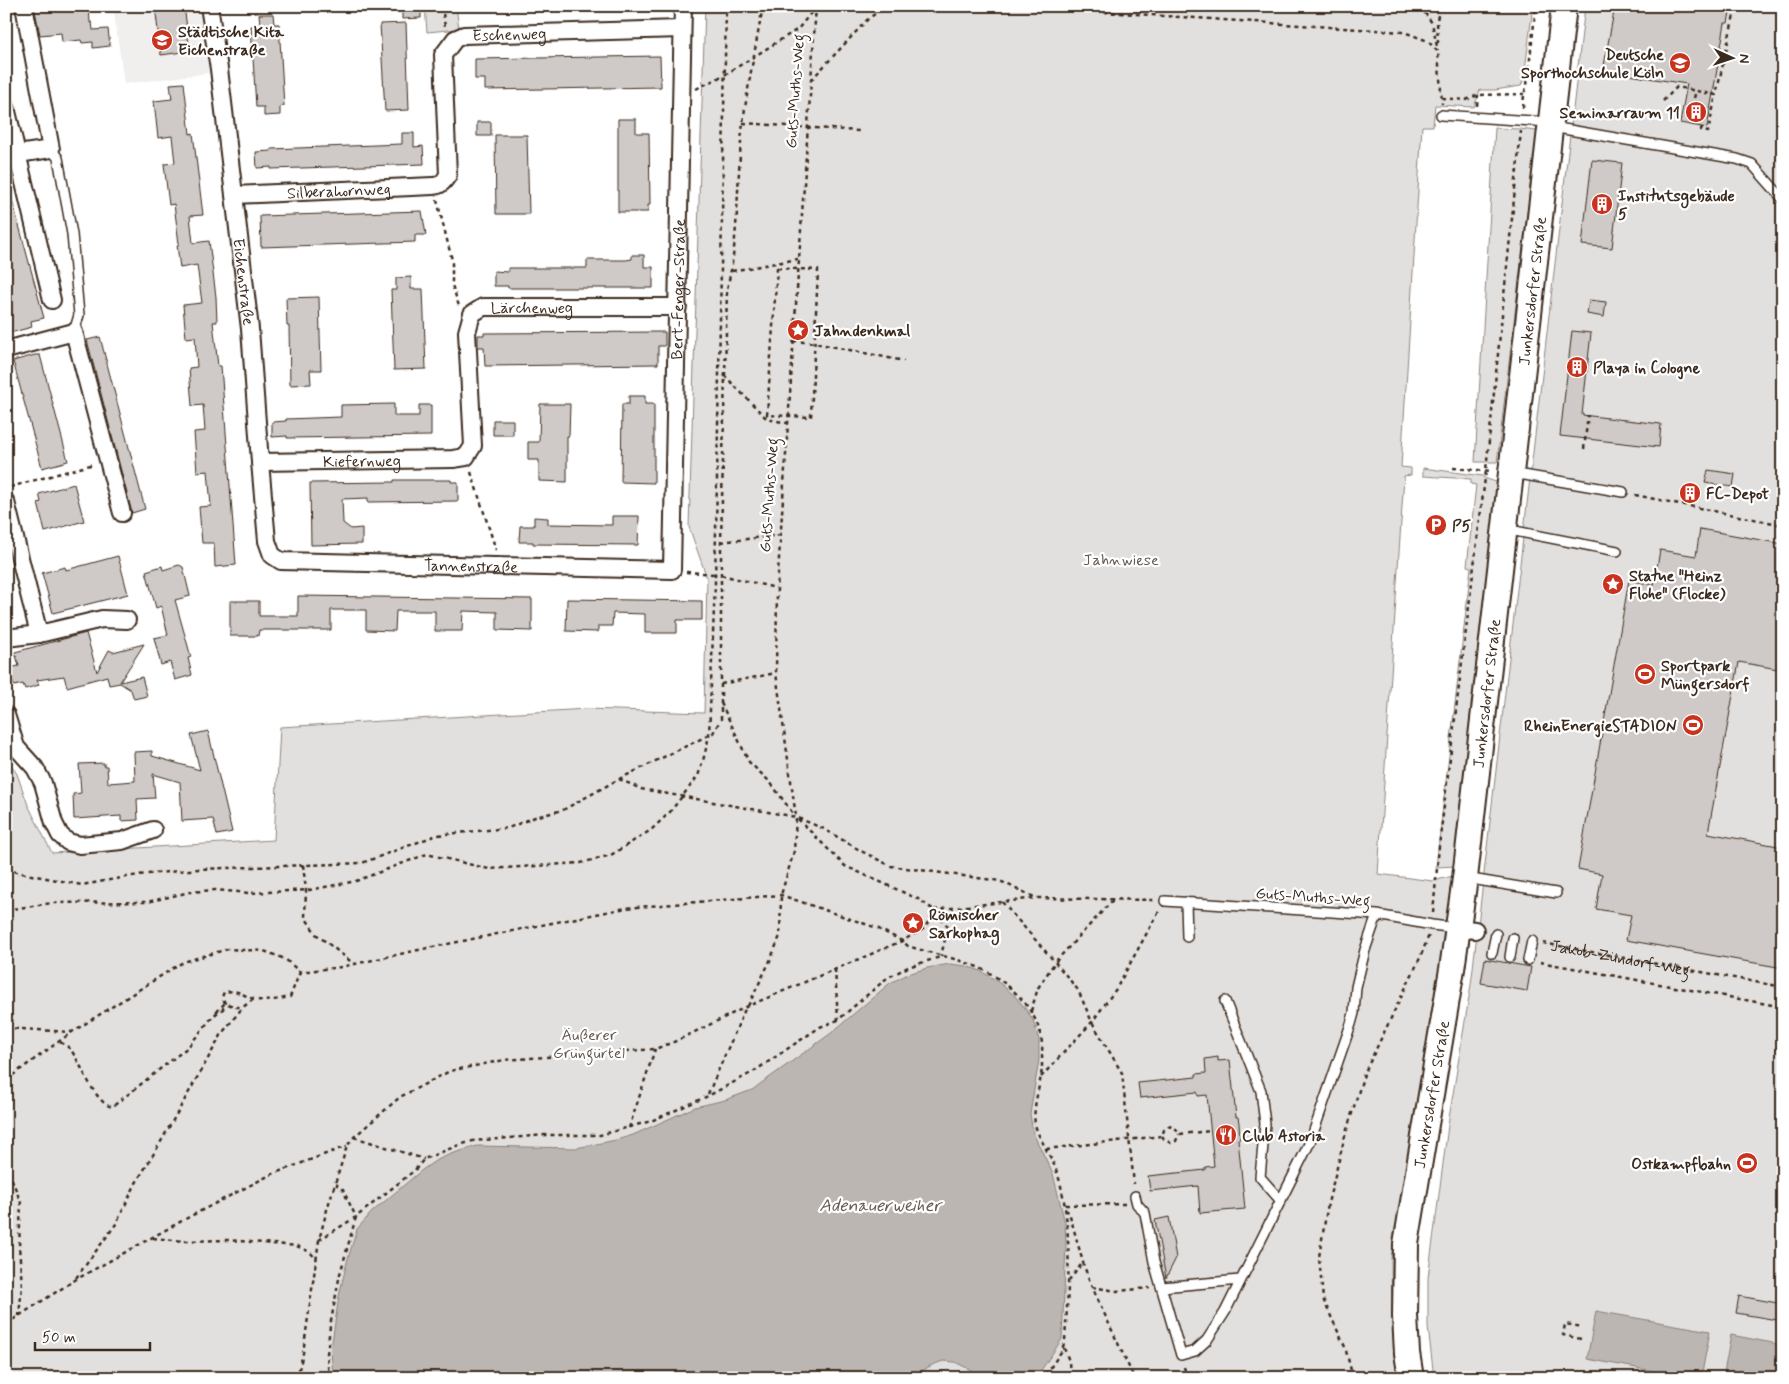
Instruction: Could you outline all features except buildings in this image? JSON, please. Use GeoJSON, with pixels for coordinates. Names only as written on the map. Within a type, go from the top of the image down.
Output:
{"type":"FeatureCollection","features":[{"type":"Feature","properties":{"kind":"street"},"geometry":{"type":"LineString","coordinates":[[18,154],[51,149],[24,6]]}},
{"type":"Feature","properties":{"kind":"street","name":"Eichenstraße"},"geometry":{"type":"LineString","coordinates":[[209,6],[250,329],[267,542],[272,556]]}},
{"type":"Feature","properties":{"kind":"street","name":"Bert-Fenger-Straße"},"geometry":{"type":"LineString","coordinates":[[672,570],[682,6]]}},
{"type":"Feature","properties":{"kind":"street","name":"Junkersdorfer Straße"},"geometry":{"type":"LineString","coordinates":[[1412,1378],[1407,1353],[1405,1316],[1404,1276],[1406,1244],[1466,929],[1465,878],[1552,125],[1564,6]]}},
{"type":"Feature","properties":{"kind":"street","name":"Eschenweg"},"geometry":{"type":"LineString","coordinates":[[439,184],[448,175],[444,55],[455,40],[464,35],[682,29]]}},
{"type":"Feature","properties":{"kind":"street"},"geometry":{"type":"LineString","coordinates":[[6,107],[52,300]]}},
{"type":"Feature","properties":{"kind":"street","name":"Silberahornweg"},"geometry":{"type":"LineString","coordinates":[[234,195],[439,184]]}},
{"type":"Feature","properties":{"kind":"street","name":"Lärchenweg"},"geometry":{"type":"LineString","coordinates":[[466,457],[473,446],[467,332],[472,314],[483,307],[678,307]]}},
{"type":"Feature","properties":{"kind":"street"},"geometry":{"type":"LineString","coordinates":[[6,350],[74,332],[122,513]]}},
{"type":"Feature","properties":{"kind":"street","name":"Kiefernweg"},"geometry":{"type":"LineString","coordinates":[[260,462],[453,459],[466,457]]}},
{"type":"Feature","properties":{"kind":"street"},"geometry":{"type":"LineString","coordinates":[[6,502],[39,634]]}},
{"type":"Feature","properties":{"kind":"street","name":"Tannenstraße"},"geometry":{"type":"LineString","coordinates":[[272,556],[281,560],[672,570]]}},
{"type":"Feature","properties":{"kind":"street"},"geometry":{"type":"LineString","coordinates":[[6,638],[39,634],[102,619],[127,620]]}},
{"type":"Feature","properties":{"kind":"street"},"geometry":{"type":"LineString","coordinates":[[6,715],[16,747],[35,768],[43,783],[54,823],[60,835],[68,842],[80,845],[122,841],[153,830]]}},
{"type":"Feature","properties":{"kind":"lane"},"geometry":{"type":"LineString","coordinates":[[1441,115],[1522,120],[1737,159],[1752,164],[1783,199]]}},
{"type":"Feature","properties":{"kind":"lane"},"geometry":{"type":"LineString","coordinates":[[51,149],[58,158],[72,234],[79,315],[74,332]]}},
{"type":"Feature","properties":{"kind":"lane"},"geometry":{"type":"LineString","coordinates":[[1511,473],[1623,492]]}},
{"type":"Feature","properties":{"kind":"lane"},"geometry":{"type":"LineString","coordinates":[[1504,529],[1617,551]]}},
{"type":"Feature","properties":{"kind":"lane"},"geometry":{"type":"LineString","coordinates":[[1465,878],[1556,893]]}},
{"type":"Feature","properties":{"kind":"lane","name":"Guts-Muths-Weg"},"geometry":{"type":"LineString","coordinates":[[1165,901],[1377,915],[1466,929]]}},
{"type":"Feature","properties":{"kind":"lane"},"geometry":{"type":"LineString","coordinates":[[1186,902],[1187,936]]}},
{"type":"Feature","properties":{"kind":"lane"},"geometry":{"type":"LineString","coordinates":[[1136,1200],[1145,1213],[1154,1262],[1181,1355],[1195,1351],[1207,1340],[1225,1312],[1310,1142],[1351,1024],[1356,987],[1365,950],[1377,915]]}},
{"type":"Feature","properties":{"kind":"lane"},"geometry":{"type":"LineString","coordinates":[[1492,953],[1496,934]]}},
{"type":"Feature","properties":{"kind":"lane"},"geometry":{"type":"LineString","coordinates":[[1510,957],[1513,938]]}},
{"type":"Feature","properties":{"kind":"lane"},"geometry":{"type":"LineString","coordinates":[[1528,960],[1532,941]]}},
{"type":"Feature","properties":{"kind":"lane"},"geometry":{"type":"LineString","coordinates":[[1225,1002],[1261,1091],[1265,1124],[1260,1177],[1281,1202]]}},
{"type":"Feature","properties":{"kind":"lane"},"geometry":{"type":"LineString","coordinates":[[1162,1287],[1240,1280]]}},
{"type":"Feature","properties":{"kind":"path"},"geometry":{"type":"LineString","coordinates":[[442,6],[445,31],[455,40]]}},
{"type":"Feature","properties":{"kind":"path"},"geometry":{"type":"LineString","coordinates":[[6,910],[52,903],[147,902],[190,892],[215,890],[249,893],[306,890],[356,880],[427,854],[489,869],[581,863],[611,855],[651,830],[670,812],[682,797],[698,776],[709,736],[715,574],[726,6]]}},
{"type":"Feature","properties":{"kind":"path"},"geometry":{"type":"LineString","coordinates":[[6,870],[82,885],[138,875],[190,870],[362,863],[436,835],[508,828],[535,817],[563,810],[619,779],[713,733],[720,719],[721,702],[721,542],[727,289],[732,270],[743,123],[763,6]]}},
{"type":"Feature","properties":{"kind":"path"},"geometry":{"type":"LineString","coordinates":[[810,81],[868,18],[886,6]]}},
{"type":"Feature","properties":{"kind":"path"},"geometry":{"type":"LineString","coordinates":[[1016,6],[1404,32],[1428,41],[1438,52]]}},
{"type":"Feature","properties":{"kind":"path"},"geometry":{"type":"LineString","coordinates":[[1420,6],[1432,23],[1438,52]]}},
{"type":"Feature","properties":{"kind":"path"},"geometry":{"type":"LineString","coordinates":[[1440,6],[1437,20],[1438,75],[1442,98],[1466,100],[1478,95],[1524,94]]}},
{"type":"Feature","properties":{"kind":"path"},"geometry":{"type":"LineString","coordinates":[[1353,1378],[1344,1347],[1323,1299],[1320,1257],[1328,1203],[1345,1136],[1364,1074],[1420,958],[1432,925],[1440,837],[1486,470],[1524,94],[1527,85],[1536,6]]}},
{"type":"Feature","properties":{"kind":"path"},"geometry":{"type":"LineString","coordinates":[[1702,127],[1701,130],[1708,132],[1736,6]]}},
{"type":"Feature","properties":{"kind":"path"},"geometry":{"type":"LineString","coordinates":[[681,97],[726,74],[755,54],[798,29],[815,7]]}},
{"type":"Feature","properties":{"kind":"path","name":"Guts-Muths-Weg"},"geometry":{"type":"LineString","coordinates":[[708,1096],[747,1006],[770,963],[780,936],[782,896],[794,851],[796,817],[776,673],[777,588],[815,7]]}},
{"type":"Feature","properties":{"kind":"path"},"geometry":{"type":"LineString","coordinates":[[1663,101],[1677,87],[1716,95]]}},
{"type":"Feature","properties":{"kind":"path"},"geometry":{"type":"LineString","coordinates":[[1694,98],[1696,91]]}},
{"type":"Feature","properties":{"kind":"path"},"geometry":{"type":"LineString","coordinates":[[743,123],[859,131]]}},
{"type":"Feature","properties":{"kind":"path"},"geometry":{"type":"LineString","coordinates":[[439,184],[452,260],[452,285],[461,310],[472,314]]}},
{"type":"Feature","properties":{"kind":"path"},"geometry":{"type":"LineString","coordinates":[[732,270],[798,259]]}},
{"type":"Feature","properties":{"kind":"path"},"geometry":{"type":"LineString","coordinates":[[777,268],[798,269],[818,270],[811,417],[767,415],[777,268]]}},
{"type":"Feature","properties":{"kind":"path"},"geometry":{"type":"LineString","coordinates":[[793,341],[815,343],[904,361]]}},
{"type":"Feature","properties":{"kind":"path"},"geometry":{"type":"LineString","coordinates":[[724,375],[767,419],[788,423]]}},
{"type":"Feature","properties":{"kind":"path"},"geometry":{"type":"LineString","coordinates":[[1584,449],[1588,415]]}},
{"type":"Feature","properties":{"kind":"path"},"geometry":{"type":"LineString","coordinates":[[466,457],[500,566]]}},
{"type":"Feature","properties":{"kind":"path"},"geometry":{"type":"LineString","coordinates":[[6,488],[108,460]]}},
{"type":"Feature","properties":{"kind":"path"},"geometry":{"type":"LineString","coordinates":[[1453,468],[1511,473]]}},
{"type":"Feature","properties":{"kind":"path"},"geometry":{"type":"LineString","coordinates":[[1623,492],[1783,525]]}},
{"type":"Feature","properties":{"kind":"path"},"geometry":{"type":"LineString","coordinates":[[721,542],[781,535]]}},
{"type":"Feature","properties":{"kind":"path"},"geometry":{"type":"LineString","coordinates":[[672,570],[721,575],[777,588]]}},
{"type":"Feature","properties":{"kind":"path"},"geometry":{"type":"LineString","coordinates":[[721,684],[776,673]]}},
{"type":"Feature","properties":{"kind":"path"},"geometry":{"type":"LineString","coordinates":[[721,702],[749,762],[770,782],[796,817],[845,866],[906,893],[934,910],[948,927],[941,956]]}},
{"type":"Feature","properties":{"kind":"path"},"geometry":{"type":"LineString","coordinates":[[619,779],[641,789],[796,817],[824,829],[891,866],[1000,881],[1036,898]]}},
{"type":"Feature","properties":{"kind":"path"},"geometry":{"type":"LineString","coordinates":[[303,865],[306,890],[305,917],[316,934],[354,964]]}},
{"type":"Feature","properties":{"kind":"path"},"geometry":{"type":"LineString","coordinates":[[6,1080],[72,1032],[183,962],[228,948],[264,951],[285,959],[300,972],[354,964],[626,908],[782,896],[854,919],[902,941],[908,946],[983,969],[1016,993],[1031,1011],[1041,1037],[1040,1078],[1034,1113],[1035,1124],[1038,1135],[1054,1165],[1065,1205],[1068,1258],[1064,1347],[1046,1374],[1046,1378]]}},
{"type":"Feature","properties":{"kind":"path"},"geometry":{"type":"LineString","coordinates":[[934,910],[1036,898],[1153,900]]}},
{"type":"Feature","properties":{"kind":"path"},"geometry":{"type":"LineString","coordinates":[[1031,1011],[1038,988],[1055,962],[1113,900]]}},
{"type":"Feature","properties":{"kind":"path"},"geometry":{"type":"LineString","coordinates":[[1040,1078],[1092,1022],[1116,989],[1165,901]]}},
{"type":"Feature","properties":{"kind":"path"},"geometry":{"type":"LineString","coordinates":[[1002,902],[1078,990],[1092,1022],[1122,1073],[1136,1200],[1065,1205]]}},
{"type":"Feature","properties":{"kind":"path"},"geometry":{"type":"LineString","coordinates":[[297,1378],[303,1354],[319,1240],[347,1146],[354,1137],[400,1097],[450,1071],[504,1060],[655,1049],[676,1041],[747,1006],[902,941],[925,928],[934,910]]}},
{"type":"Feature","properties":{"kind":"path","name":"Jakob-Zündorf-Weg"},"geometry":{"type":"LineString","coordinates":[[1532,941],[1783,987]]}},
{"type":"Feature","properties":{"kind":"path"},"geometry":{"type":"LineString","coordinates":[[319,1240],[356,1217],[415,1170],[424,1160],[459,1145],[474,1141],[546,1136],[600,1135],[651,1121],[708,1096],[753,1072],[820,1027],[838,1020],[888,978],[908,967],[941,956]]}},
{"type":"Feature","properties":{"kind":"path"},"geometry":{"type":"LineString","coordinates":[[1528,960],[1783,1007]]}},
{"type":"Feature","properties":{"kind":"path"},"geometry":{"type":"LineString","coordinates":[[1546,970],[1547,964]]}},
{"type":"Feature","properties":{"kind":"path"},"geometry":{"type":"LineString","coordinates":[[835,969],[838,1020]]}},
{"type":"Feature","properties":{"kind":"path"},"geometry":{"type":"LineString","coordinates":[[244,1006],[236,1008],[225,1003],[222,997],[224,992],[240,991],[254,999],[270,1001],[290,997],[300,972]]}},
{"type":"Feature","properties":{"kind":"path"},"geometry":{"type":"LineString","coordinates":[[75,1280],[116,1224],[136,1183],[226,1028],[244,1006],[254,999]]}},
{"type":"Feature","properties":{"kind":"path"},"geometry":{"type":"LineString","coordinates":[[60,1042],[70,1048],[98,1096],[108,1106],[112,1107],[188,1046],[214,1015],[223,1009],[225,1003]]}},
{"type":"Feature","properties":{"kind":"path"},"geometry":{"type":"LineString","coordinates":[[6,1028],[72,1032]]}},
{"type":"Feature","properties":{"kind":"path"},"geometry":{"type":"LineString","coordinates":[[629,1128],[655,1049]]}},
{"type":"Feature","properties":{"kind":"path"},"geometry":{"type":"LineString","coordinates":[[1170,1126],[1176,1128],[1179,1134],[1176,1141],[1171,1143],[1162,1136],[1164,1130],[1170,1126]]}},
{"type":"Feature","properties":{"kind":"path"},"geometry":{"type":"LineString","coordinates":[[1179,1134],[1211,1131]]}},
{"type":"Feature","properties":{"kind":"path"},"geometry":{"type":"LineString","coordinates":[[1046,1149],[1162,1136]]}},
{"type":"Feature","properties":{"kind":"path"},"geometry":{"type":"LineString","coordinates":[[354,1137],[424,1160]]}},
{"type":"Feature","properties":{"kind":"path"},"geometry":{"type":"LineString","coordinates":[[6,1324],[75,1280],[270,1175],[347,1146]]}},
{"type":"Feature","properties":{"kind":"path"},"geometry":{"type":"LineString","coordinates":[[6,1164],[21,1203],[19,1246],[22,1286],[19,1316]]}},
{"type":"Feature","properties":{"kind":"path"},"geometry":{"type":"LineString","coordinates":[[329,1378],[327,1354],[330,1326],[340,1274],[356,1217],[343,1190],[336,1184]]}},
{"type":"Feature","properties":{"kind":"path"},"geometry":{"type":"LineString","coordinates":[[1065,1210],[1069,1212],[1092,1287],[1134,1378]]}},
{"type":"Feature","properties":{"kind":"path"},"geometry":{"type":"LineString","coordinates":[[152,1238],[184,1241],[228,1240],[298,1246],[310,1252],[317,1260]]}},
{"type":"Feature","properties":{"kind":"path"},"geometry":{"type":"LineString","coordinates":[[1068,1281],[1083,1262]]}},
{"type":"Feature","properties":{"kind":"path"},"geometry":{"type":"LineString","coordinates":[[1092,1287],[1117,1292],[1162,1287]]}},
{"type":"Feature","properties":{"kind":"path"},"geometry":{"type":"LineString","coordinates":[[1580,1338],[1564,1335],[1565,1324],[1583,1327]]}},
{"type":"Feature","properties":{"kind":"path"},"geometry":{"type":"LineString","coordinates":[[1064,1347],[1069,1362],[1070,1378]]}},
{"type":"Feature","properties":{"kind":"shaded area","name":"Städtische Kita Eichenstraße"},"geometry":{"type":"Polygon","coordinates":[[[113,6],[201,6],[209,73],[124,84],[113,6]]]}},
{"type":"Feature","properties":{"kind":"green space"},"geometry":{"type":"Polygon","coordinates":[[[425,6],[456,6],[459,29],[427,32],[425,6]]]}},
{"type":"Feature","properties":{"kind":"green space","name":"Äußerer Grüngürtel"},"geometry":{"type":"Polygon","coordinates":[[[705,6],[1533,6],[1524,78],[1521,86],[1480,90],[1474,107],[1435,105],[1433,126],[1422,126],[1401,467],[1411,468],[1411,475],[1404,476],[1378,874],[1433,881],[1457,875],[1391,1258],[1392,1319],[1397,1378],[6,1378],[6,757],[17,774],[28,805],[52,853],[274,840],[280,727],[587,709],[704,713],[707,578],[689,527],[705,6]]]}},
{"type":"Feature","properties":{"kind":"green space","name":"Sportpark Müngersdorf"},"geometry":{"type":"Polygon","coordinates":[[[1585,6],[1783,6],[1783,1378],[1434,1378],[1428,1327],[1428,1278],[1449,1118],[1471,985],[1585,6]]]}},
{"type":"Feature","properties":{"kind":"green space"},"geometry":{"type":"Polygon","coordinates":[[[1495,128],[1537,131],[1497,462],[1475,462],[1495,128]]]}},
{"type":"Feature","properties":{"kind":"green space"},"geometry":{"type":"Polygon","coordinates":[[[1423,468],[1483,476],[1499,483],[1456,866],[1436,867],[1471,567],[1467,566],[1476,485],[1471,484],[1471,479],[1423,476],[1423,468]]]}},
{"type":"Feature","properties":{"kind":"water","name":"Adenauerweiher"},"geometry":{"type":"Polygon","coordinates":[[[950,964],[966,966],[981,971],[1014,995],[1033,1020],[1039,1040],[1039,1060],[1030,1114],[1033,1133],[1053,1174],[1065,1223],[1066,1244],[1062,1339],[1036,1378],[987,1378],[955,1362],[943,1361],[910,1378],[333,1378],[331,1349],[339,1296],[357,1229],[372,1212],[435,1161],[477,1146],[576,1148],[616,1140],[633,1135],[695,1107],[725,1100],[752,1090],[830,1034],[890,983],[908,974],[950,964]]]}},
{"type":"Feature","properties":{"kind":"water"},"geometry":{"type":"Polygon","coordinates":[[[1596,1311],[1710,1331],[1701,1378],[1587,1359],[1596,1311]]]}},
{"type":"Feature","properties":{"kind":"water"},"geometry":{"type":"Polygon","coordinates":[[[1731,1335],[1783,1345],[1783,1378],[1723,1378],[1731,1335]]]}},
{"type":"Feature","properties":{"kind":"place","name":"Städtische Kita Eichenstraße"},"geometry":{"type":"Point","coordinates":[162,40]}},
{"type":"Feature","properties":{"kind":"place","name":"Deutsche Sporthochschule Köln"},"geometry":{"type":"Point","coordinates":[1680,63]}},
{"type":"Feature","properties":{"kind":"place","name":"Seminarraum 11"},"geometry":{"type":"Point","coordinates":[1696,112]}},
{"type":"Feature","properties":{"kind":"place","name":"Institutsgebäude 5"},"geometry":{"type":"Point","coordinates":[1602,204]}},
{"type":"Feature","properties":{"kind":"place","name":"Jahndenkmal"},"geometry":{"type":"Point","coordinates":[798,330]}},
{"type":"Feature","properties":{"kind":"place","name":"Playa in Cologne"},"geometry":{"type":"Point","coordinates":[1577,367]}},
{"type":"Feature","properties":{"kind":"place","name":"FC-Depot"},"geometry":{"type":"Point","coordinates":[1690,493]}},
{"type":"Feature","properties":{"kind":"place","name":"P5"},"geometry":{"type":"Point","coordinates":[1436,525]}},
{"type":"Feature","properties":{"kind":"place","name":"Statue \"Heinz Flohe\" (Flocke)"},"geometry":{"type":"Point","coordinates":[1613,584]}},
{"type":"Feature","properties":{"kind":"place","name":"Sportpark Müngersdorf"},"geometry":{"type":"Point","coordinates":[1645,674]}},
{"type":"Feature","properties":{"kind":"place","name":"RheinEnergieSTADION"},"geometry":{"type":"Point","coordinates":[1693,725]}},
{"type":"Feature","properties":{"kind":"place","name":"Römischer Sarkophag"},"geometry":{"type":"Point","coordinates":[913,923]}},
{"type":"Feature","properties":{"kind":"place","name":"Club Astoria"},"geometry":{"type":"Point","coordinates":[1226,1135]}},
{"type":"Feature","properties":{"kind":"place","name":"Ostkampfbahn"},"geometry":{"type":"Point","coordinates":[1747,1163]}},
{"type":"Feature","properties":{"kind":"park label","name":"Jahnwiese"},"geometry":{"type":"Point","coordinates":[1121,559]}}]}
